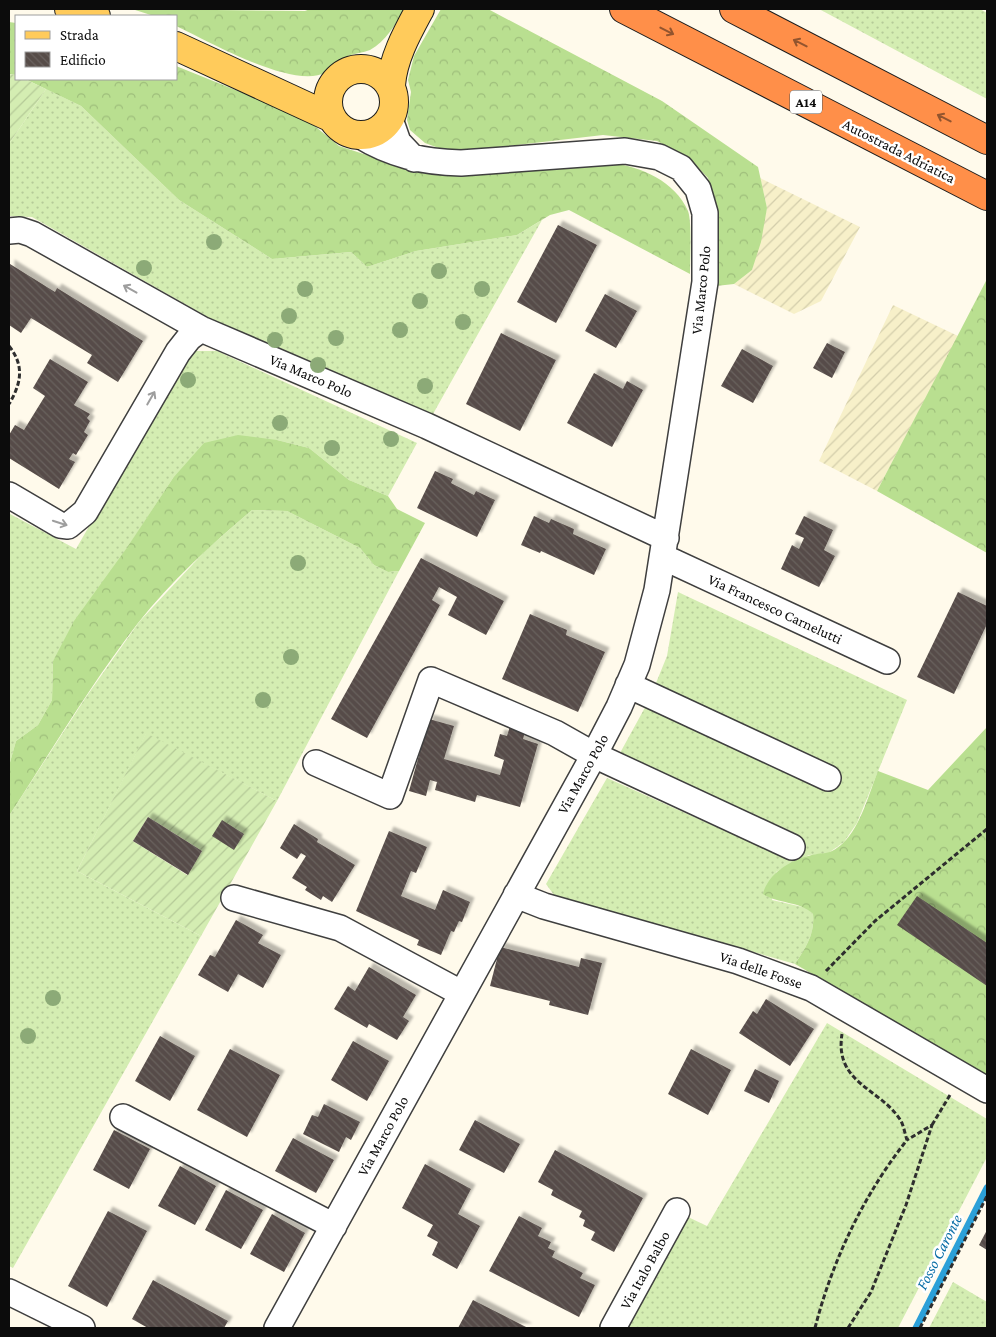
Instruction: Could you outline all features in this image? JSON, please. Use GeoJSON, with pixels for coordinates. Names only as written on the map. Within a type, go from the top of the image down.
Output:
{"type":"FeatureCollection","features":[{"type":"Feature","properties":{"kind":"highway","name":"Autostrada Adriatica"},"geometry":{"type":"LineString","coordinates":[[624,9],[987,196]]}},
{"type":"Feature","properties":{"kind":"highway"},"geometry":{"type":"LineString","coordinates":[[734,9],[987,140]]}},
{"type":"Feature","properties":{"kind":"main road"},"geometry":{"type":"LineString","coordinates":[[70,9],[92,15]]}},
{"type":"Feature","properties":{"kind":"main road"},"geometry":{"type":"LineString","coordinates":[[178,47],[332,118],[343,130],[359,135],[374,133],[390,119],[395,102],[391,85],[392,72],[406,36],[420,9]]}},
{"type":"Feature","properties":{"kind":"main road"},"geometry":{"type":"LineString","coordinates":[[332,118],[328,97],[332,87],[344,73],[383,59],[406,36]]}},
{"type":"Feature","properties":{"kind":"main road"},"geometry":{"type":"LineString","coordinates":[[362,68],[378,73],[391,85]]}},
{"type":"Feature","properties":{"kind":"main road"},"geometry":{"type":"LineString","coordinates":[[268,88],[311,90],[332,87]]}},
{"type":"Feature","properties":{"kind":"street"},"geometry":{"type":"LineString","coordinates":[[390,119],[398,142],[414,158]]}},
{"type":"Feature","properties":{"kind":"street","name":"Via Marco Polo"},"geometry":{"type":"LineString","coordinates":[[278,1328],[594,755],[628,685],[650,623],[665,548],[705,282],[705,214],[698,189],[681,168],[659,156],[625,151],[461,163],[414,158],[391,152],[359,135]]}},
{"type":"Feature","properties":{"kind":"street","name":"Via Marco Polo"},"geometry":{"type":"LineString","coordinates":[[9,231],[20,230],[32,234],[201,329],[427,426],[665,548]]}},
{"type":"Feature","properties":{"kind":"street"},"geometry":{"type":"LineString","coordinates":[[9,495],[60,524],[68,526],[77,521],[85,512],[178,352],[189,338],[201,329]]}},
{"type":"Feature","properties":{"kind":"street","name":"Via Francesco Carnelutti"},"geometry":{"type":"LineString","coordinates":[[665,548],[887,661]]}},
{"type":"Feature","properties":{"kind":"street"},"geometry":{"type":"LineString","coordinates":[[316,763],[390,796],[432,680],[555,733],[594,755],[792,847]]}},
{"type":"Feature","properties":{"kind":"street"},"geometry":{"type":"LineString","coordinates":[[628,685],[828,778]]}},
{"type":"Feature","properties":{"kind":"street","name":"Via delle Fosse"},"geometry":{"type":"LineString","coordinates":[[516,895],[544,906],[738,961],[811,988],[987,1090]]}},
{"type":"Feature","properties":{"kind":"street"},"geometry":{"type":"LineString","coordinates":[[234,898],[340,928],[461,994]]}},
{"type":"Feature","properties":{"kind":"street"},"geometry":{"type":"LineString","coordinates":[[123,1117],[334,1226]]}},
{"type":"Feature","properties":{"kind":"street","name":"Via Italo Balbo"},"geometry":{"type":"LineString","coordinates":[[613,1328],[677,1211]]}},
{"type":"Feature","properties":{"kind":"street"},"geometry":{"type":"LineString","coordinates":[[9,1292],[82,1328]]}},
{"type":"Feature","properties":{"kind":"path"},"geometry":{"type":"LineString","coordinates":[[9,346],[16,355],[20,370],[19,385],[9,404]]}},
{"type":"Feature","properties":{"kind":"path"},"geometry":{"type":"LineString","coordinates":[[811,988],[875,920],[987,829]]}},
{"type":"Feature","properties":{"kind":"path"},"geometry":{"type":"LineString","coordinates":[[841,1043],[844,1064],[857,1081],[900,1121],[907,1140]]}},
{"type":"Feature","properties":{"kind":"path"},"geometry":{"type":"LineString","coordinates":[[848,1328],[871,1292],[906,1206],[932,1125],[961,1075]]}},
{"type":"Feature","properties":{"kind":"path"},"geometry":{"type":"LineString","coordinates":[[815,1328],[822,1301],[863,1206],[888,1163],[907,1140],[932,1125]]}},
{"type":"Feature","properties":{"kind":"path"},"geometry":{"type":"LineString","coordinates":[[920,1328],[987,1196]]}},
{"type":"Feature","properties":{"kind":"shaded area"},"geometry":{"type":"Polygon","coordinates":[[[760,178],[860,227],[821,301],[794,314],[734,284],[752,270],[767,208],[760,178]]]}},
{"type":"Feature","properties":{"kind":"shaded area"},"geometry":{"type":"Polygon","coordinates":[[[893,305],[958,336],[877,491],[819,461],[893,305]]]}},
{"type":"Feature","properties":{"kind":"green space"},"geometry":{"type":"Polygon","coordinates":[[[132,9],[305,11],[310,9],[404,9],[390,32],[375,47],[348,56],[326,72],[312,76],[293,75],[229,52],[178,27],[178,15],[151,15],[132,9]]]}},
{"type":"Feature","properties":{"kind":"green space"},"geometry":{"type":"Polygon","coordinates":[[[441,9],[488,9],[662,101],[758,167],[767,208],[761,242],[752,270],[734,284],[716,286],[719,220],[708,178],[690,159],[657,141],[603,135],[482,149],[444,150],[425,143],[410,130],[407,120],[411,92],[408,80],[414,56],[441,9]]]}},
{"type":"Feature","properties":{"kind":"green space"},"geometry":{"type":"Polygon","coordinates":[[[819,9],[980,9],[987,13],[987,99],[819,9]]]}},
{"type":"Feature","properties":{"kind":"green space"},"geometry":{"type":"Polygon","coordinates":[[[9,22],[15,23],[15,75],[9,74],[9,22]]]}},
{"type":"Feature","properties":{"kind":"green space"},"geometry":{"type":"Polygon","coordinates":[[[178,67],[305,118],[339,146],[425,174],[612,163],[634,168],[656,177],[675,191],[688,211],[690,274],[569,210],[550,215],[517,235],[416,251],[367,267],[351,252],[272,259],[179,200],[81,106],[27,80],[178,80],[178,67]]]}},
{"type":"Feature","properties":{"kind":"green space"},"geometry":{"type":"Polygon","coordinates":[[[9,74],[15,75],[15,80],[27,80],[46,89],[9,144],[9,74]]]}},
{"type":"Feature","properties":{"kind":"green space"},"geometry":{"type":"Polygon","coordinates":[[[46,89],[81,106],[179,200],[272,259],[351,252],[367,267],[416,251],[517,235],[542,220],[433,414],[213,320],[32,217],[9,216],[9,144],[46,89]]]}},
{"type":"Feature","properties":{"kind":"green space"},"geometry":{"type":"Polygon","coordinates":[[[987,279],[987,553],[877,491],[987,279]]]}},
{"type":"Feature","properties":{"kind":"green space"},"geometry":{"type":"Polygon","coordinates":[[[195,351],[217,351],[417,443],[388,496],[349,480],[309,448],[277,440],[173,478],[53,661],[52,700],[38,725],[16,741],[9,766],[9,516],[10,514],[76,549],[183,363],[195,351]]]}},
{"type":"Feature","properties":{"kind":"green space"},"geometry":{"type":"Polygon","coordinates":[[[238,435],[277,440],[309,448],[349,480],[388,496],[397,509],[425,523],[399,571],[388,572],[374,565],[360,548],[287,511],[252,510],[192,564],[164,592],[138,623],[88,694],[9,816],[9,766],[16,741],[38,725],[52,700],[53,661],[74,621],[126,549],[173,478],[204,443],[238,435]]]}},
{"type":"Feature","properties":{"kind":"green space"},"geometry":{"type":"Polygon","coordinates":[[[252,510],[287,511],[360,548],[374,565],[388,572],[399,571],[277,801],[146,734],[77,871],[201,936],[13,1268],[9,1266],[9,816],[86,697],[139,622],[206,550],[252,510]]]}},
{"type":"Feature","properties":{"kind":"green space"},"geometry":{"type":"Polygon","coordinates":[[[678,592],[907,700],[857,823],[844,842],[827,854],[809,855],[776,872],[772,900],[807,908],[813,914],[811,934],[795,964],[554,895],[546,884],[607,778],[788,859],[795,849],[799,837],[795,833],[620,753],[648,702],[835,772],[656,683],[667,656],[678,592]]]}},
{"type":"Feature","properties":{"kind":"green space"},"geometry":{"type":"Polygon","coordinates":[[[987,727],[987,1075],[795,964],[811,934],[813,914],[802,907],[775,900],[763,894],[769,880],[780,869],[808,856],[830,852],[843,843],[860,819],[878,771],[928,790],[987,727]]]}},
{"type":"Feature","properties":{"kind":"green space"},"geometry":{"type":"Polygon","coordinates":[[[146,733],[277,801],[201,936],[77,871],[146,733]],[[148,817],[133,841],[187,875],[202,851],[148,817]]]}},
{"type":"Feature","properties":{"kind":"green space"},"geometry":{"type":"Polygon","coordinates":[[[827,1023],[987,1119],[987,1157],[898,1328],[625,1328],[688,1217],[707,1226],[827,1023]]]}},
{"type":"Feature","properties":{"kind":"green space"},"geometry":{"type":"Polygon","coordinates":[[[953,1282],[987,1302],[987,1328],[929,1328],[953,1282]]]}},
{"type":"Feature","properties":{"kind":"building"},"geometry":{"type":"Polygon","coordinates":[[[558,225],[597,245],[556,323],[517,302],[558,225]]]}},
{"type":"Feature","properties":{"kind":"building"},"geometry":{"type":"Polygon","coordinates":[[[10,264],[55,292],[57,288],[143,341],[118,382],[87,363],[92,355],[31,318],[21,333],[9,325],[10,264]]]}},
{"type":"Feature","properties":{"kind":"building"},"geometry":{"type":"Polygon","coordinates":[[[605,294],[637,311],[616,348],[585,331],[605,294]]]}},
{"type":"Feature","properties":{"kind":"building"},"geometry":{"type":"Polygon","coordinates":[[[501,333],[556,360],[520,431],[466,404],[501,333]]]}},
{"type":"Feature","properties":{"kind":"building"},"geometry":{"type":"Polygon","coordinates":[[[827,343],[845,352],[832,378],[813,368],[827,343]]]}},
{"type":"Feature","properties":{"kind":"building"},"geometry":{"type":"Polygon","coordinates":[[[742,349],[773,366],[753,403],[721,386],[742,349]]]}},
{"type":"Feature","properties":{"kind":"building"},"geometry":{"type":"Polygon","coordinates":[[[50,359],[88,382],[74,405],[90,414],[87,418],[90,421],[84,432],[88,435],[76,455],[73,453],[69,459],[75,462],[59,489],[9,458],[9,435],[15,425],[24,430],[45,396],[33,388],[50,359]]]}},
{"type":"Feature","properties":{"kind":"building"},"geometry":{"type":"Polygon","coordinates":[[[594,373],[623,389],[627,381],[643,390],[612,447],[567,423],[594,373]]]}},
{"type":"Feature","properties":{"kind":"building"},"geometry":{"type":"Polygon","coordinates":[[[435,471],[453,479],[451,483],[474,495],[476,491],[495,500],[477,537],[417,508],[435,471]]]}},
{"type":"Feature","properties":{"kind":"building"},"geometry":{"type":"Polygon","coordinates":[[[534,516],[549,523],[551,519],[574,529],[573,534],[606,549],[594,575],[541,551],[540,553],[521,545],[534,516]]]}},
{"type":"Feature","properties":{"kind":"building"},"geometry":{"type":"Polygon","coordinates":[[[804,516],[833,530],[824,550],[835,556],[819,587],[781,569],[792,545],[799,549],[804,538],[795,534],[804,516]]]}},
{"type":"Feature","properties":{"kind":"building"},"geometry":{"type":"Polygon","coordinates":[[[421,558],[504,601],[486,635],[448,615],[457,597],[439,587],[432,600],[440,605],[367,738],[331,719],[421,558]]]}},
{"type":"Feature","properties":{"kind":"building"},"geometry":{"type":"Polygon","coordinates":[[[958,592],[987,606],[987,624],[954,694],[917,677],[958,592]]]}},
{"type":"Feature","properties":{"kind":"building"},"geometry":{"type":"Polygon","coordinates":[[[530,614],[567,630],[566,635],[605,652],[578,712],[502,679],[530,614]]]}},
{"type":"Feature","properties":{"kind":"building"},"geometry":{"type":"Polygon","coordinates":[[[429,719],[454,726],[444,759],[500,775],[504,760],[494,756],[500,734],[507,736],[511,723],[526,728],[523,739],[538,744],[520,807],[477,795],[475,802],[435,790],[437,782],[430,780],[426,796],[409,791],[429,719]]]}},
{"type":"Feature","properties":{"kind":"building"},"geometry":{"type":"Polygon","coordinates":[[[148,817],[202,851],[188,875],[133,841],[148,817]]]}},
{"type":"Feature","properties":{"kind":"building"},"geometry":{"type":"Polygon","coordinates":[[[222,820],[244,834],[234,850],[212,836],[222,820]]]}},
{"type":"Feature","properties":{"kind":"building"},"geometry":{"type":"Polygon","coordinates":[[[294,824],[318,839],[317,842],[355,865],[332,902],[323,896],[321,900],[305,890],[307,887],[292,878],[306,856],[301,853],[297,859],[280,848],[294,824]]]}},
{"type":"Feature","properties":{"kind":"building"},"geometry":{"type":"Polygon","coordinates":[[[389,831],[427,847],[416,873],[411,871],[401,896],[435,910],[443,890],[470,902],[462,922],[459,921],[454,932],[451,931],[441,955],[417,945],[419,940],[356,911],[389,831]]]}},
{"type":"Feature","properties":{"kind":"building"},"geometry":{"type":"Polygon","coordinates":[[[917,896],[987,943],[987,986],[897,925],[917,896]]]}},
{"type":"Feature","properties":{"kind":"building"},"geometry":{"type":"Polygon","coordinates":[[[236,920],[263,935],[258,943],[281,955],[263,988],[238,974],[228,992],[198,975],[210,955],[215,957],[236,920]]]}},
{"type":"Feature","properties":{"kind":"building"},"geometry":{"type":"Polygon","coordinates":[[[500,947],[579,967],[581,958],[602,963],[588,1015],[549,1005],[550,1001],[490,986],[500,947]]]}},
{"type":"Feature","properties":{"kind":"building"},"geometry":{"type":"Polygon","coordinates":[[[369,967],[416,995],[403,1017],[409,1021],[397,1040],[369,1024],[367,1028],[334,1009],[348,986],[355,991],[369,967]]]}},
{"type":"Feature","properties":{"kind":"building"},"geometry":{"type":"Polygon","coordinates":[[[766,999],[814,1029],[790,1066],[739,1033],[753,1011],[757,1014],[766,999]]]}},
{"type":"Feature","properties":{"kind":"building"},"geometry":{"type":"Polygon","coordinates":[[[160,1036],[195,1056],[170,1101],[135,1081],[160,1036]]]}},
{"type":"Feature","properties":{"kind":"building"},"geometry":{"type":"Polygon","coordinates":[[[353,1041],[389,1061],[367,1101],[331,1080],[353,1041]]]}},
{"type":"Feature","properties":{"kind":"building"},"geometry":{"type":"Polygon","coordinates":[[[230,1049],[280,1075],[247,1137],[197,1110],[230,1049]]]}},
{"type":"Feature","properties":{"kind":"building"},"geometry":{"type":"Polygon","coordinates":[[[691,1049],[731,1070],[708,1115],[668,1094],[691,1049]]]}},
{"type":"Feature","properties":{"kind":"building"},"geometry":{"type":"Polygon","coordinates":[[[755,1069],[779,1081],[769,1103],[744,1091],[755,1069]]]}},
{"type":"Feature","properties":{"kind":"building"},"geometry":{"type":"Polygon","coordinates":[[[324,1104],[360,1122],[351,1140],[346,1137],[339,1152],[303,1134],[312,1115],[318,1117],[324,1104]]]}},
{"type":"Feature","properties":{"kind":"building"},"geometry":{"type":"Polygon","coordinates":[[[475,1120],[520,1144],[504,1173],[459,1150],[475,1120]]]}},
{"type":"Feature","properties":{"kind":"building"},"geometry":{"type":"Polygon","coordinates":[[[114,1130],[150,1149],[129,1189],[93,1170],[114,1130]]]}},
{"type":"Feature","properties":{"kind":"building"},"geometry":{"type":"Polygon","coordinates":[[[293,1138],[334,1160],[316,1193],[275,1171],[293,1138]]]}},
{"type":"Feature","properties":{"kind":"building"},"geometry":{"type":"Polygon","coordinates":[[[555,1150],[643,1198],[614,1252],[591,1240],[595,1232],[583,1226],[585,1220],[579,1217],[582,1211],[551,1195],[553,1190],[538,1182],[555,1150]]]}},
{"type":"Feature","properties":{"kind":"building"},"geometry":{"type":"Polygon","coordinates":[[[425,1164],[471,1189],[458,1214],[480,1226],[457,1269],[432,1255],[438,1242],[427,1236],[433,1225],[402,1208],[425,1164]]]}},
{"type":"Feature","properties":{"kind":"building"},"geometry":{"type":"Polygon","coordinates":[[[180,1166],[216,1186],[195,1225],[158,1206],[180,1166]]]}},
{"type":"Feature","properties":{"kind":"building"},"geometry":{"type":"Polygon","coordinates":[[[226,1190],[263,1210],[241,1249],[205,1230],[226,1190]]]}},
{"type":"Feature","properties":{"kind":"building"},"geometry":{"type":"Polygon","coordinates":[[[108,1211],[147,1231],[107,1307],[68,1286],[108,1211]]]}},
{"type":"Feature","properties":{"kind":"building"},"geometry":{"type":"Polygon","coordinates":[[[272,1214],[305,1233],[284,1272],[250,1254],[272,1214]]]}},
{"type":"Feature","properties":{"kind":"building"},"geometry":{"type":"Polygon","coordinates":[[[519,1216],[542,1228],[538,1236],[551,1242],[548,1248],[555,1251],[552,1257],[583,1273],[580,1278],[595,1285],[579,1317],[489,1271],[519,1216]]]}},
{"type":"Feature","properties":{"kind":"building"},"geometry":{"type":"Polygon","coordinates":[[[987,1230],[987,1250],[979,1245],[987,1230]]]}},
{"type":"Feature","properties":{"kind":"building"},"geometry":{"type":"Polygon","coordinates":[[[153,1280],[228,1321],[224,1328],[148,1328],[132,1319],[153,1280]]]}},
{"type":"Feature","properties":{"kind":"building"},"geometry":{"type":"Polygon","coordinates":[[[473,1300],[528,1328],[458,1328],[473,1300]]]}},
{"type":"Feature","properties":{"kind":"waterway","name":"Fosso Caronte"},"geometry":{"type":"LineString","coordinates":[[916,1328],[987,1188]]}}]}
